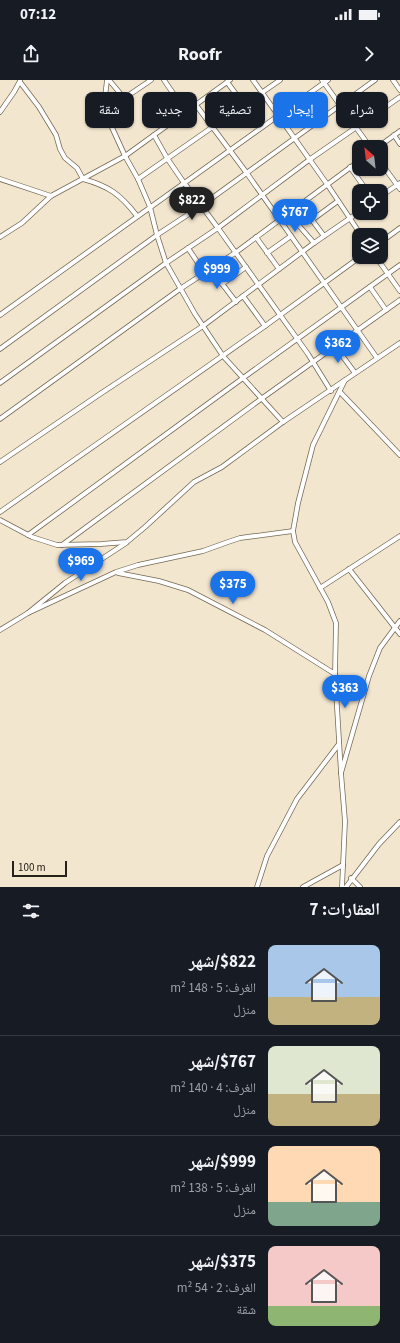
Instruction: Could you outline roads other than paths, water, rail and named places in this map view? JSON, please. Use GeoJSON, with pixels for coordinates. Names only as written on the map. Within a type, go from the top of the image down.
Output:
{"type":"FeatureCollection","features":[{"type":"Feature","properties":{"kind":"street"},"geometry":{"type":"LineString","coordinates":[[108,80],[119,92]]}},
{"type":"Feature","properties":{"kind":"street"},"geometry":{"type":"LineString","coordinates":[[106,92],[108,80]]}},
{"type":"Feature","properties":{"kind":"street"},"geometry":{"type":"LineString","coordinates":[[133,92],[151,80]]}},
{"type":"Feature","properties":{"kind":"street"},"geometry":{"type":"LineString","coordinates":[[165,80],[173,92]]}},
{"type":"Feature","properties":{"kind":"street"},"geometry":{"type":"LineString","coordinates":[[253,80],[261,92]]}},
{"type":"Feature","properties":{"kind":"street"},"geometry":{"type":"LineString","coordinates":[[263,92],[280,80]]}},
{"type":"Feature","properties":{"kind":"street"},"geometry":{"type":"LineString","coordinates":[[358,92],[375,80]]}},
{"type":"Feature","properties":{"kind":"street"},"geometry":{"type":"LineString","coordinates":[[393,80],[400,90]]}},
{"type":"Feature","properties":{"kind":"street"},"geometry":{"type":"LineString","coordinates":[[0,112],[20,81],[39,107],[56,135],[62,154],[65,158],[77,168],[84,179],[98,183],[120,195],[137,216]]}},
{"type":"Feature","properties":{"kind":"street"},"geometry":{"type":"LineString","coordinates":[[197,104],[229,81],[236,92]]}},
{"type":"Feature","properties":{"kind":"street"},"geometry":{"type":"LineString","coordinates":[[311,92],[325,81],[336,99]]}},
{"type":"Feature","properties":{"kind":"street"},"geometry":{"type":"LineString","coordinates":[[265,97],[273,109]]}},
{"type":"Feature","properties":{"kind":"street"},"geometry":{"type":"LineString","coordinates":[[388,105],[400,97]]}},
{"type":"Feature","properties":{"kind":"street"},"geometry":{"type":"LineString","coordinates":[[197,106],[205,118]]}},
{"type":"Feature","properties":{"kind":"street"},"geometry":{"type":"LineString","coordinates":[[0,315],[273,120]]}},
{"type":"Feature","properties":{"kind":"street"},"geometry":{"type":"LineString","coordinates":[[112,128],[138,179],[150,207],[166,263],[180,289],[223,356],[283,422]]}},
{"type":"Feature","properties":{"kind":"street"},"geometry":{"type":"LineString","coordinates":[[0,236],[22,223],[51,196],[125,156],[164,128]]}},
{"type":"Feature","properties":{"kind":"street"},"geometry":{"type":"LineString","coordinates":[[138,179],[212,128],[246,172],[377,358]]}},
{"type":"Feature","properties":{"kind":"street"},"geometry":{"type":"LineString","coordinates":[[287,128],[356,228]]}},
{"type":"Feature","properties":{"kind":"street"},"geometry":{"type":"LineString","coordinates":[[0,350],[157,235],[201,206],[308,128]]}},
{"type":"Feature","properties":{"kind":"street"},"geometry":{"type":"LineString","coordinates":[[0,383],[166,263],[218,228],[309,160],[356,128],[365,140]]}},
{"type":"Feature","properties":{"kind":"street"},"geometry":{"type":"LineString","coordinates":[[387,140],[400,131]]}},
{"type":"Feature","properties":{"kind":"street"},"geometry":{"type":"LineString","coordinates":[[154,135],[184,184],[218,228],[298,339],[331,391]]}},
{"type":"Feature","properties":{"kind":"street"},"geometry":{"type":"LineString","coordinates":[[394,135],[400,144]]}},
{"type":"Feature","properties":{"kind":"street"},"geometry":{"type":"LineString","coordinates":[[0,419],[180,289],[256,237],[350,168],[362,184]]}},
{"type":"Feature","properties":{"kind":"street"},"geometry":{"type":"LineString","coordinates":[[388,172],[400,189]]}},
{"type":"Feature","properties":{"kind":"street"},"geometry":{"type":"LineString","coordinates":[[0,180],[51,196]]}},
{"type":"Feature","properties":{"kind":"street"},"geometry":{"type":"LineString","coordinates":[[388,191],[398,184]]}},
{"type":"Feature","properties":{"kind":"street"},"geometry":{"type":"LineString","coordinates":[[312,220],[338,201]]}},
{"type":"Feature","properties":{"kind":"street"},"geometry":{"type":"LineString","coordinates":[[300,204],[324,236]]}},
{"type":"Feature","properties":{"kind":"street"},"geometry":{"type":"LineString","coordinates":[[288,213],[314,243]]}},
{"type":"Feature","properties":{"kind":"street"},"geometry":{"type":"LineString","coordinates":[[0,462],[203,326],[350,218]]}},
{"type":"Feature","properties":{"kind":"street"},"geometry":{"type":"LineString","coordinates":[[388,237],[400,228]]}},
{"type":"Feature","properties":{"kind":"street"},"geometry":{"type":"LineString","coordinates":[[267,253],[291,236]]}},
{"type":"Feature","properties":{"kind":"street"},"geometry":{"type":"LineString","coordinates":[[256,237],[279,269]]}},
{"type":"Feature","properties":{"kind":"street"},"geometry":{"type":"LineString","coordinates":[[188,248],[204,272]]}},
{"type":"Feature","properties":{"kind":"street"},"geometry":{"type":"LineString","coordinates":[[0,512],[280,316],[352,263]]}},
{"type":"Feature","properties":{"kind":"street"},"geometry":{"type":"LineString","coordinates":[[381,264],[400,291]]}},
{"type":"Feature","properties":{"kind":"street"},"geometry":{"type":"LineString","coordinates":[[28,535],[400,265]]}},
{"type":"Feature","properties":{"kind":"street"},"geometry":{"type":"LineString","coordinates":[[210,268],[236,302]]}},
{"type":"Feature","properties":{"kind":"street"},"geometry":{"type":"LineString","coordinates":[[222,284],[246,268]]}},
{"type":"Feature","properties":{"kind":"street"},"geometry":{"type":"LineString","coordinates":[[370,287],[386,310]]}},
{"type":"Feature","properties":{"kind":"street"},"geometry":{"type":"LineString","coordinates":[[243,296],[265,326]]}},
{"type":"Feature","properties":{"kind":"street"},"geometry":{"type":"LineString","coordinates":[[62,545],[261,399],[400,300]]}},
{"type":"Feature","properties":{"kind":"street"},"geometry":{"type":"LineString","coordinates":[[28,613],[65,583],[127,542],[151,522],[189,486],[222,467],[283,422],[400,343]]}},
{"type":"Feature","properties":{"kind":"street"},"geometry":{"type":"LineString","coordinates":[[335,346],[355,373]]}},
{"type":"Feature","properties":{"kind":"street"},"geometry":{"type":"LineString","coordinates":[[342,887],[345,820],[335,674],[336,623],[328,602],[295,542],[292,531],[313,445],[345,380]]}},
{"type":"Feature","properties":{"kind":"street"},"geometry":{"type":"LineString","coordinates":[[340,392],[400,455]]}},
{"type":"Feature","properties":{"kind":"street"},"geometry":{"type":"LineString","coordinates":[[0,520],[28,535],[49,543],[62,545],[127,542]]}},
{"type":"Feature","properties":{"kind":"street"},"geometry":{"type":"LineString","coordinates":[[0,630],[28,613],[116,572],[138,565],[203,551],[240,538],[292,531]]}},
{"type":"Feature","properties":{"kind":"street"},"geometry":{"type":"LineString","coordinates":[[320,588],[400,536]]}},
{"type":"Feature","properties":{"kind":"street"},"geometry":{"type":"LineString","coordinates":[[349,569],[394,629],[400,634]]}},
{"type":"Feature","properties":{"kind":"street"},"geometry":{"type":"LineString","coordinates":[[116,572],[159,581],[188,590],[265,630],[335,674]]}},
{"type":"Feature","properties":{"kind":"street"},"geometry":{"type":"LineString","coordinates":[[341,773],[369,676],[380,648],[400,622]]}},
{"type":"Feature","properties":{"kind":"street"},"geometry":{"type":"LineString","coordinates":[[258,887],[267,856],[297,799],[339,744]]}},
{"type":"Feature","properties":{"kind":"street"},"geometry":{"type":"LineString","coordinates":[[346,887],[351,878],[379,844],[400,822]]}},
{"type":"Feature","properties":{"kind":"street"},"geometry":{"type":"LineString","coordinates":[[303,887],[343,865]]}},
{"type":"Feature","properties":{"kind":"street"},"geometry":{"type":"LineString","coordinates":[[351,878],[360,887]]}}]}
